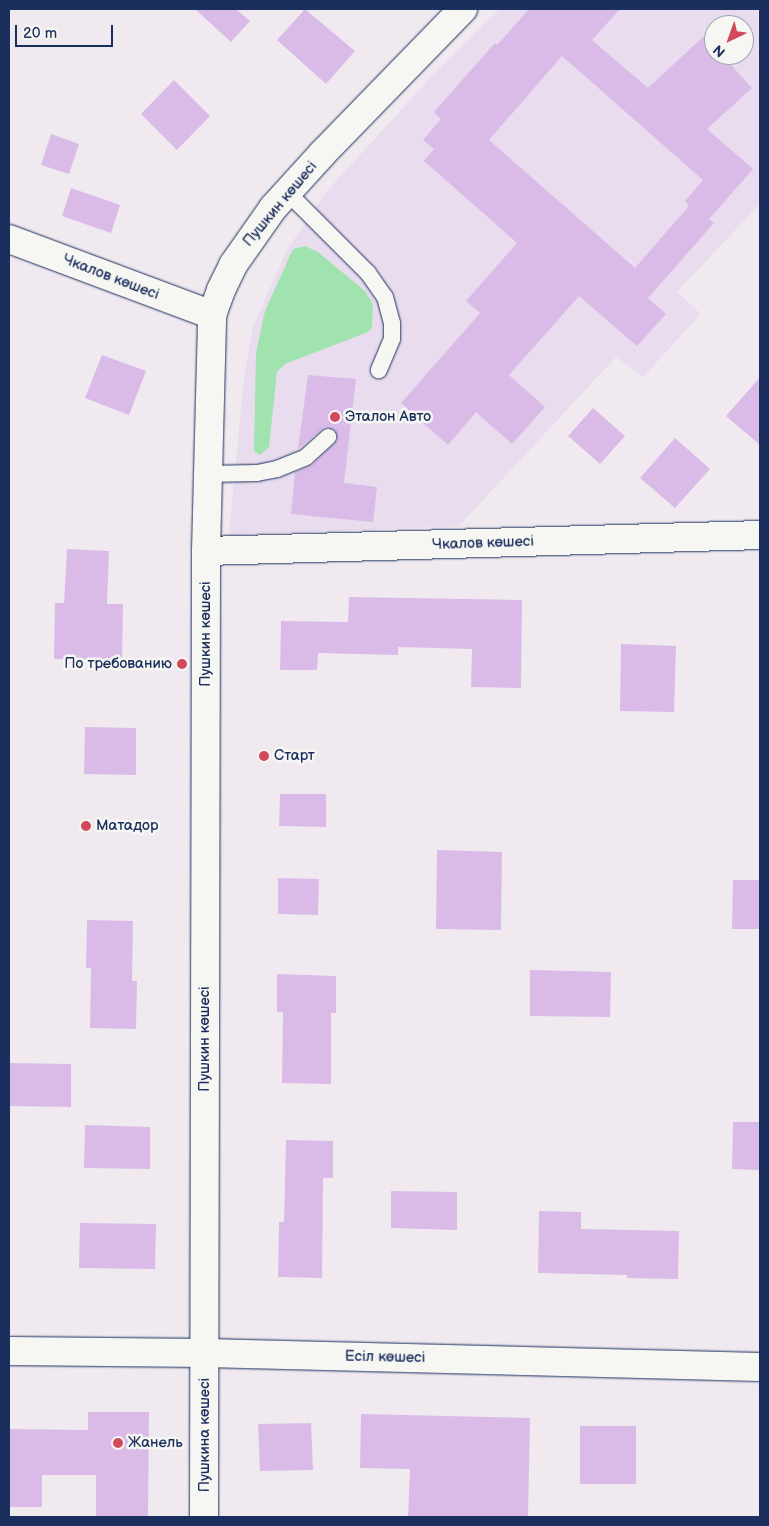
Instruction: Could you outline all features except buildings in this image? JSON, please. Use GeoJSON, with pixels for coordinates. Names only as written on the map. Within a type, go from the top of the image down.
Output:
{"type":"FeatureCollection","features":[{"type":"Feature","properties":{"kind":"street","name":"Пушкин көшесі"},"geometry":{"type":"LineString","coordinates":[[205,1352],[206,551],[212,315],[220,290],[232,265],[260,224],[287,192],[463,9]]}},
{"type":"Feature","properties":{"kind":"street","name":"Чкалов көшесі"},"geometry":{"type":"LineString","coordinates":[[9,239],[212,315]]}},
{"type":"Feature","properties":{"kind":"street","name":"Чкалов көшесі"},"geometry":{"type":"LineString","coordinates":[[206,551],[760,535]]}},
{"type":"Feature","properties":{"kind":"street","name":"Есіл көшесі"},"geometry":{"type":"LineString","coordinates":[[9,1352],[205,1352],[760,1367]]}},
{"type":"Feature","properties":{"kind":"street","name":"Пушкина көшесі"},"geometry":{"type":"LineString","coordinates":[[204,1517],[205,1352]]}},
{"type":"Feature","properties":{"kind":"lane"},"geometry":{"type":"LineString","coordinates":[[287,192],[368,273],[385,297],[392,324],[392,339],[379,370]]}},
{"type":"Feature","properties":{"kind":"lane"},"geometry":{"type":"LineString","coordinates":[[208,474],[257,473],[278,469],[306,457],[328,438]]}},
{"type":"Feature","properties":{"kind":"shaded area"},"geometry":{"type":"Polygon","coordinates":[[[500,9],[758,9],[760,204],[677,292],[701,314],[643,377],[616,357],[459,526],[229,535],[244,377],[253,327],[287,250],[326,192],[431,77],[500,9]]]}},
{"type":"Feature","properties":{"kind":"green space"},"geometry":{"type":"Polygon","coordinates":[[[305,246],[318,252],[365,291],[373,304],[372,328],[368,332],[285,364],[277,372],[269,447],[260,455],[254,451],[256,353],[265,311],[293,249],[305,246]]]}},
{"type":"Feature","properties":{"kind":"place","name":"Эталон Авто"},"geometry":{"type":"Point","coordinates":[335,417]}},
{"type":"Feature","properties":{"kind":"place","name":"По требованию"},"geometry":{"type":"Point","coordinates":[182,664]}},
{"type":"Feature","properties":{"kind":"place","name":"Старт"},"geometry":{"type":"Point","coordinates":[264,756]}},
{"type":"Feature","properties":{"kind":"place","name":"Матадор"},"geometry":{"type":"Point","coordinates":[86,826]}},
{"type":"Feature","properties":{"kind":"place","name":"Жанель"},"geometry":{"type":"Point","coordinates":[118,1443]}}]}
